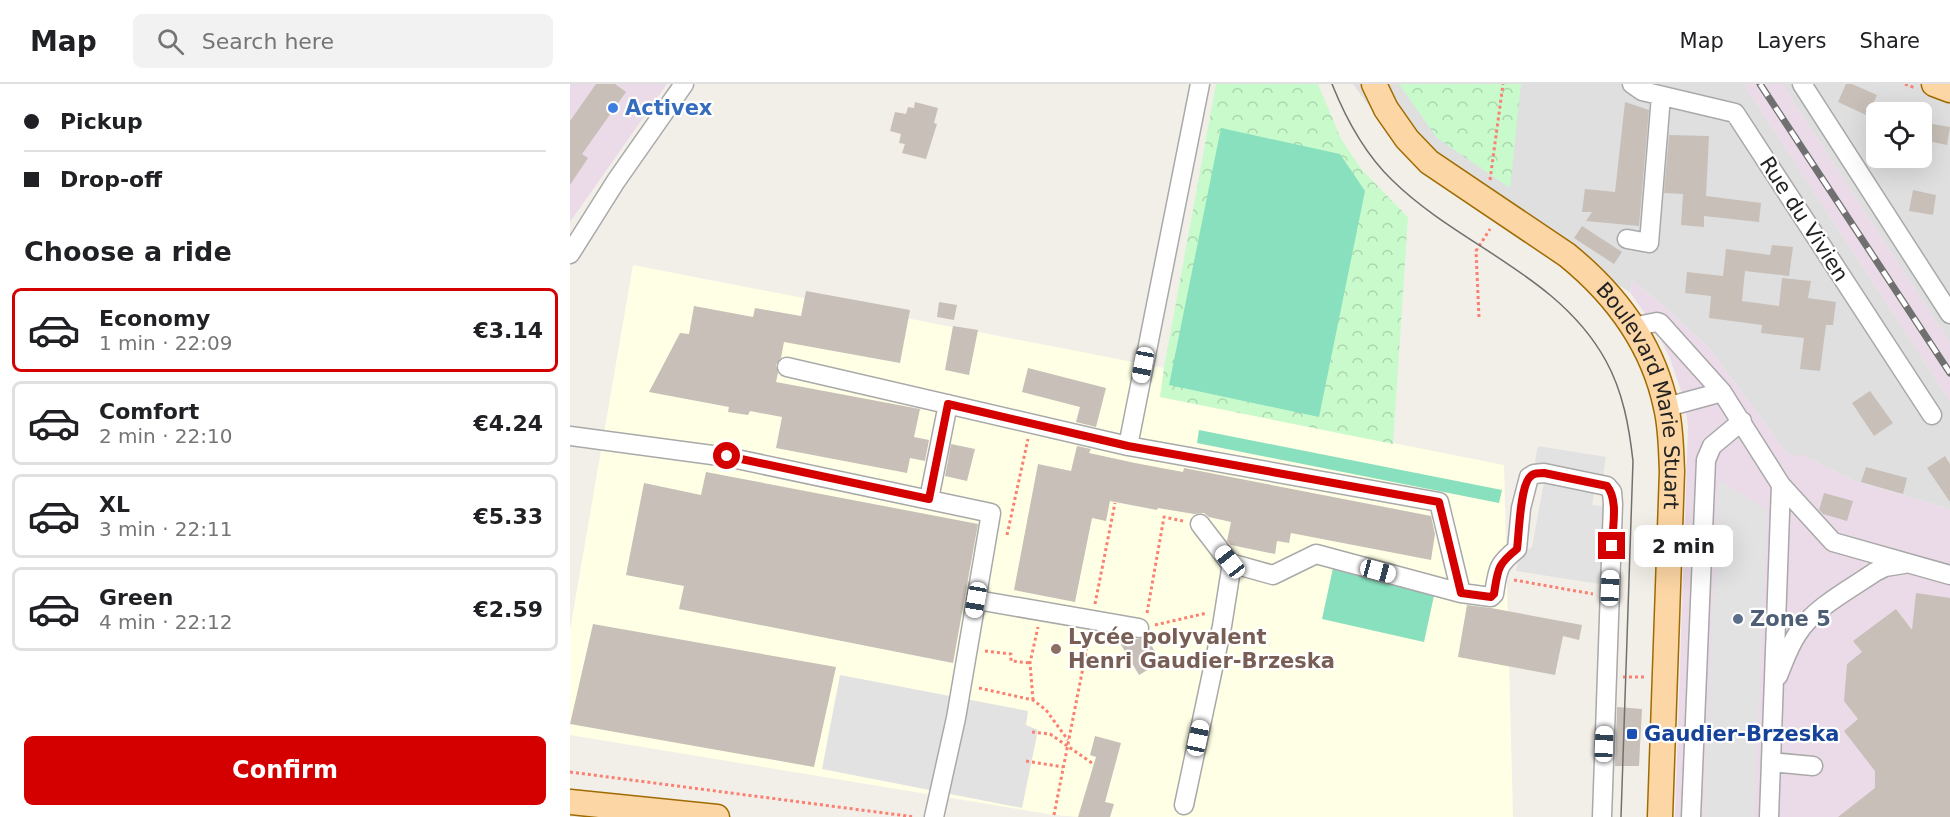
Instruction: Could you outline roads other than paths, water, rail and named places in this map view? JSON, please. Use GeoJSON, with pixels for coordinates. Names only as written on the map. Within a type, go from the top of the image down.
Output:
{"type":"FeatureCollection","features":[{"type":"Feature","properties":{"kind":"main road","name":"Boulevard Marie Stuart"},"geometry":{"type":"LineString","coordinates":[[1374,84],[1386,109],[1407,139],[1429,162],[1567,255],[1602,286],[1637,332],[1671,406],[1672,471],[1660,817]]}},
{"type":"Feature","properties":{"kind":"main road"},"geometry":{"type":"LineString","coordinates":[[1385,84],[1394,102],[1419,138],[1440,158],[1571,246],[1605,275],[1642,325],[1660,360],[1681,445],[1684,814]]}},
{"type":"Feature","properties":{"kind":"main road"},"geometry":{"type":"LineString","coordinates":[[1934,84],[1950,90]]}},
{"type":"Feature","properties":{"kind":"main road"},"geometry":{"type":"LineString","coordinates":[[570,802],[654,814],[717,817]]}},
{"type":"Feature","properties":{"kind":"street"},"geometry":{"type":"LineString","coordinates":[[570,254],[616,180],[684,84]]}},
{"type":"Feature","properties":{"kind":"street"},"geometry":{"type":"LineString","coordinates":[[1128,446],[1200,84]]}},
{"type":"Feature","properties":{"kind":"street","name":"Rue du Vivien"},"geometry":{"type":"LineString","coordinates":[[1632,84],[1642,91],[1735,113],[1932,415]]}},
{"type":"Feature","properties":{"kind":"street"},"geometry":{"type":"LineString","coordinates":[[1802,84],[1950,314]]}},
{"type":"Feature","properties":{"kind":"street"},"geometry":{"type":"LineString","coordinates":[[1627,239],[1649,243],[1661,96]]}},
{"type":"Feature","properties":{"kind":"street"},"geometry":{"type":"LineString","coordinates":[[1642,325],[1657,321],[1660,323],[1722,392],[1781,485],[1833,542],[1950,575]]}},
{"type":"Feature","properties":{"kind":"street"},"geometry":{"type":"LineString","coordinates":[[787,367],[1128,446],[1439,502],[1461,593]]}},
{"type":"Feature","properties":{"kind":"street"},"geometry":{"type":"LineString","coordinates":[[1671,406],[1722,392]]}},
{"type":"Feature","properties":{"kind":"street"},"geometry":{"type":"LineString","coordinates":[[929,499],[948,404]]}},
{"type":"Feature","properties":{"kind":"street"},"geometry":{"type":"LineString","coordinates":[[1684,814],[1706,460],[1712,446],[1742,421]]}},
{"type":"Feature","properties":{"kind":"street"},"geometry":{"type":"LineString","coordinates":[[570,436],[727,456],[991,513],[962,684],[934,817]]}},
{"type":"Feature","properties":{"kind":"street"},"geometry":{"type":"LineString","coordinates":[[1200,524],[1230,562],[1273,575],[1316,554],[1461,593],[1491,597],[1494,594],[1499,566],[1517,549],[1521,508],[1529,477],[1544,473],[1607,486],[1612,492],[1613,504],[1601,815]]}},
{"type":"Feature","properties":{"kind":"street"},"geometry":{"type":"LineString","coordinates":[[1769,817],[1781,485]]}},
{"type":"Feature","properties":{"kind":"street"},"geometry":{"type":"LineString","coordinates":[[1184,805],[1222,626],[1232,563]]}},
{"type":"Feature","properties":{"kind":"street"},"geometry":{"type":"LineString","coordinates":[[1774,686],[1790,646],[1799,631],[1814,615],[1885,567],[1901,563],[1914,565]]}},
{"type":"Feature","properties":{"kind":"street"},"geometry":{"type":"LineString","coordinates":[[976,600],[1142,628]]}},
{"type":"Feature","properties":{"kind":"street"},"geometry":{"type":"LineString","coordinates":[[1771,762],[1813,766]]}},
{"type":"Feature","properties":{"kind":"tram line"},"geometry":{"type":"LineString","coordinates":[[1332,84],[1357,135],[1382,170],[1419,203],[1535,283],[1562,306],[1586,331],[1606,361],[1617,385],[1627,422],[1633,461],[1621,817]]}},
{"type":"Feature","properties":{"kind":"railway"},"geometry":{"type":"LineString","coordinates":[[1760,84],[1950,373]]}},
{"type":"Feature","properties":{"kind":"place","name":"Activex"},"geometry":{"type":"Point","coordinates":[613,108]}},
{"type":"Feature","properties":{"kind":"place","name":"Zone 5"},"geometry":{"type":"Point","coordinates":[1738,619]}},
{"type":"Feature","properties":{"kind":"place","name":"Lycée polyvalent Henri Gaudier-Brzeska"},"geometry":{"type":"Point","coordinates":[1056,649]}},
{"type":"Feature","properties":{"kind":"place","name":"Gaudier-Brzeska"},"geometry":{"type":"Point","coordinates":[1632,734]}}]}
